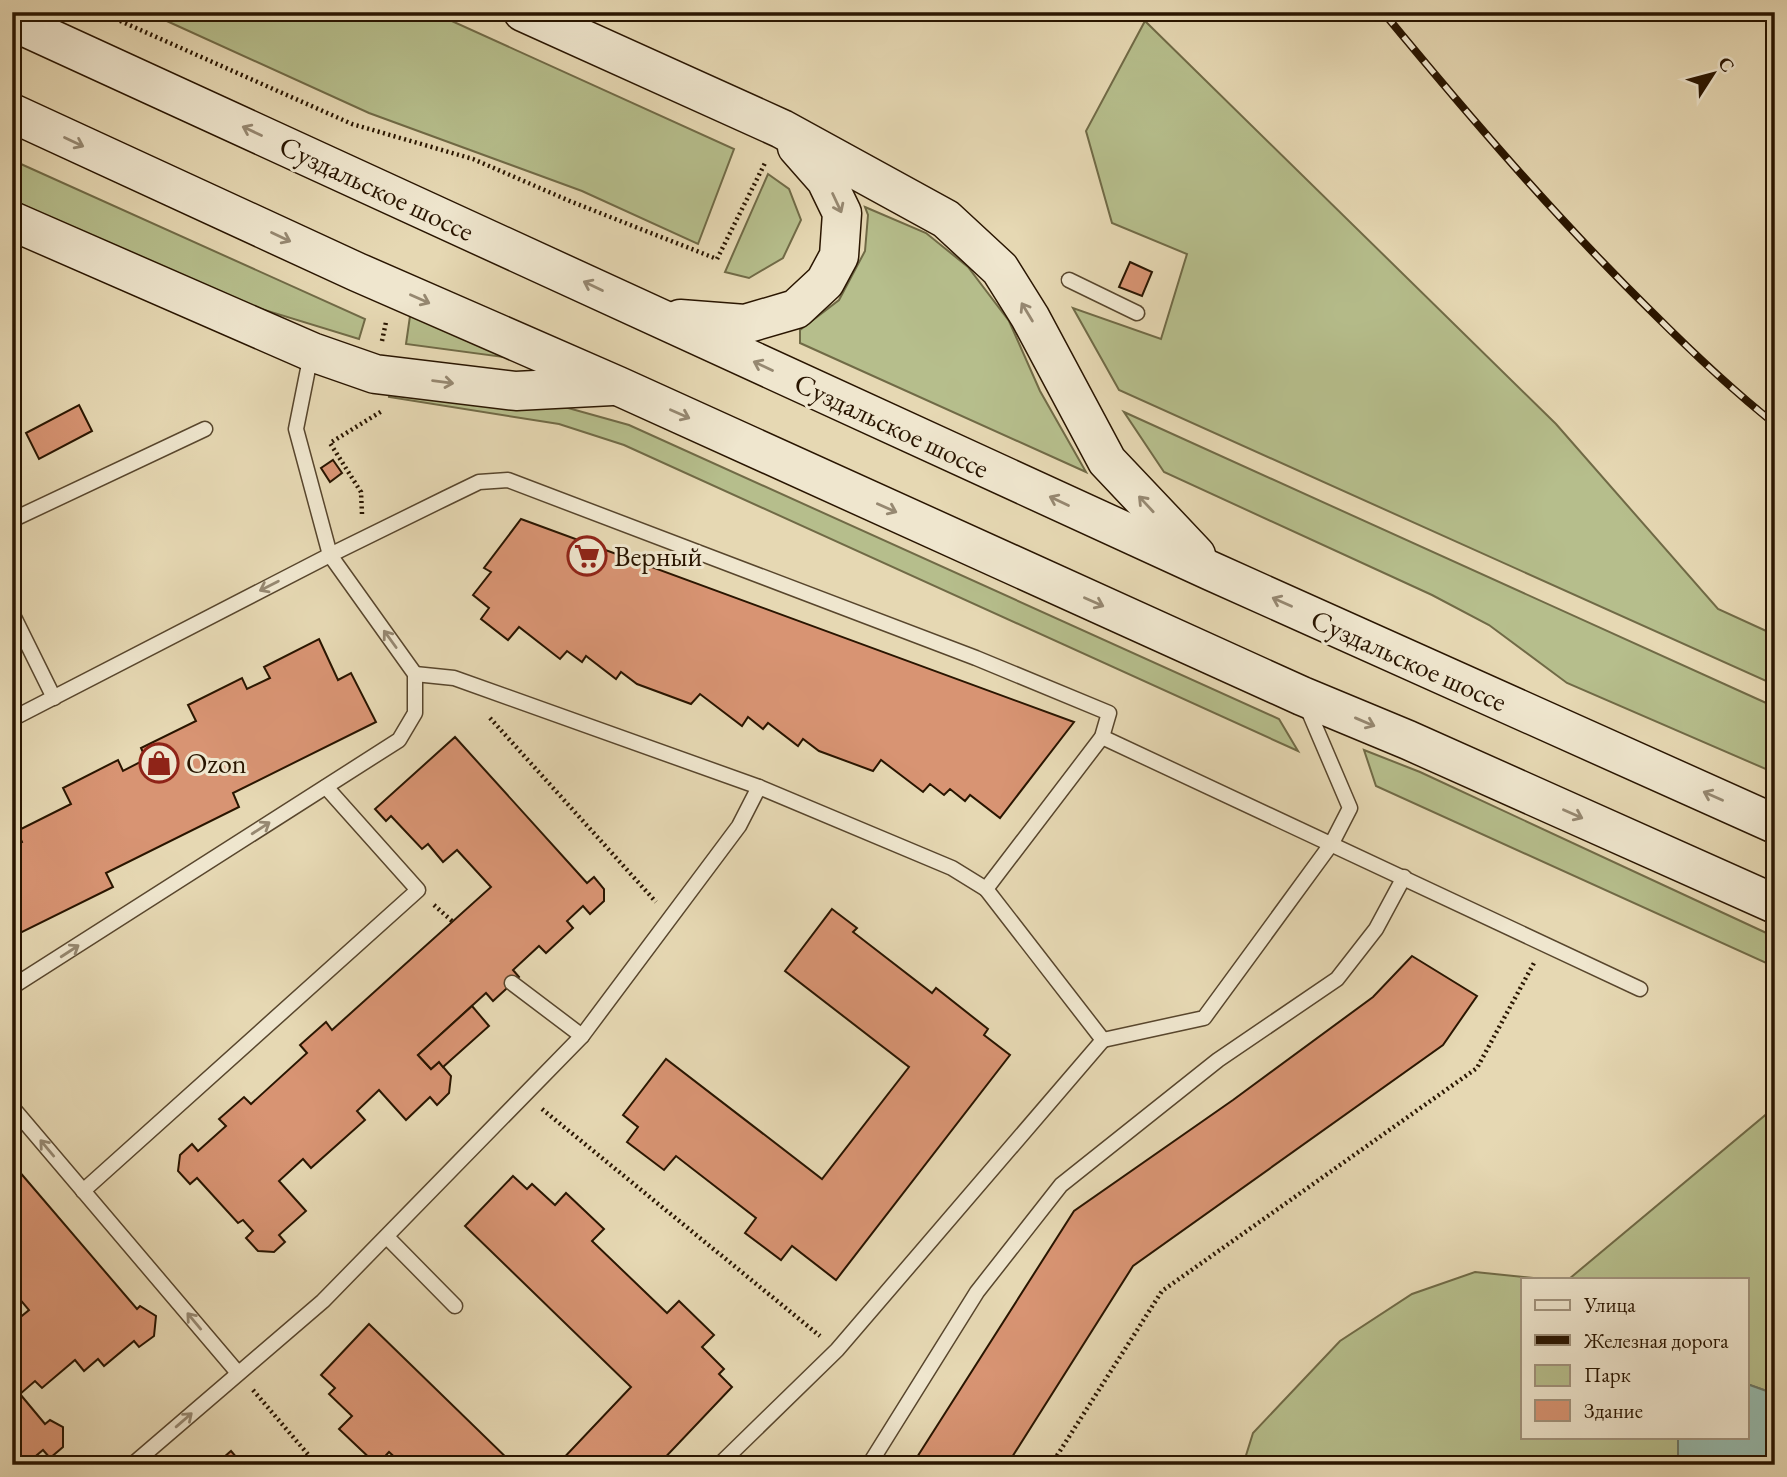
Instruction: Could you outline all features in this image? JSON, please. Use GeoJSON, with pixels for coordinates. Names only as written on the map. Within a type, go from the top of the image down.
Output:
{"type":"FeatureCollection","features":[{"type":"Feature","properties":{"kind":"main road"},"geometry":{"type":"LineString","coordinates":[[523,12],[782,129],[946,219],[1000,269],[1030,317],[1107,461],[1211,570]]}},
{"type":"Feature","properties":{"kind":"main road","name":"Суздальское шоссе"},"geometry":{"type":"LineString","coordinates":[[12,21],[1211,570],[1775,824]]}},
{"type":"Feature","properties":{"kind":"main road"},"geometry":{"type":"LineString","coordinates":[[12,113],[357,272],[618,386],[1303,696],[1775,904]]}},
{"type":"Feature","properties":{"kind":"main road"},"geometry":{"type":"LineString","coordinates":[[654,316],[745,324],[796,310],[825,282],[839,256],[842,213],[826,180],[782,129]]}},
{"type":"Feature","properties":{"kind":"main road"},"geometry":{"type":"LineString","coordinates":[[12,221],[312,352],[375,374],[516,391],[618,386]]}},
{"type":"Feature","properties":{"kind":"lane"},"geometry":{"type":"LineString","coordinates":[[1069,280],[1138,313]]}},
{"type":"Feature","properties":{"kind":"lane"},"geometry":{"type":"LineString","coordinates":[[12,987],[398,740],[415,712],[415,674],[330,555],[296,429],[312,352]]}},
{"type":"Feature","properties":{"kind":"lane"},"geometry":{"type":"LineString","coordinates":[[12,520],[205,429]]}},
{"type":"Feature","properties":{"kind":"lane"},"geometry":{"type":"LineString","coordinates":[[12,719],[330,555],[479,482],[508,480],[976,658],[1109,713],[1102,737],[986,889]]}},
{"type":"Feature","properties":{"kind":"lane"},"geometry":{"type":"LineString","coordinates":[[12,613],[54,698]]}},
{"type":"Feature","properties":{"kind":"lane"},"geometry":{"type":"LineString","coordinates":[[415,674],[454,678],[759,787],[952,867],[986,889],[1103,1040]]}},
{"type":"Feature","properties":{"kind":"lane"},"geometry":{"type":"LineString","coordinates":[[719,1465],[837,1350],[1103,1040],[1205,1018],[1332,843],[1350,808],[1303,696]]}},
{"type":"Feature","properties":{"kind":"lane"},"geometry":{"type":"LineString","coordinates":[[1102,737],[1640,989]]}},
{"type":"Feature","properties":{"kind":"lane"},"geometry":{"type":"LineString","coordinates":[[83,1191],[418,890],[326,787]]}},
{"type":"Feature","properties":{"kind":"lane"},"geometry":{"type":"LineString","coordinates":[[132,1465],[323,1301],[582,1036],[739,826],[759,787]]}},
{"type":"Feature","properties":{"kind":"lane"},"geometry":{"type":"LineString","coordinates":[[869,1465],[977,1292],[1061,1185],[1218,1060],[1337,979],[1376,929],[1404,877]]}},
{"type":"Feature","properties":{"kind":"lane"},"geometry":{"type":"LineString","coordinates":[[512,983],[582,1036]]}},
{"type":"Feature","properties":{"kind":"lane"},"geometry":{"type":"LineString","coordinates":[[12,1107],[238,1373]]}},
{"type":"Feature","properties":{"kind":"lane"},"geometry":{"type":"LineString","coordinates":[[387,1237],[455,1306]]}},
{"type":"Feature","properties":{"kind":"path"},"geometry":{"type":"LineString","coordinates":[[100,12],[352,124],[472,159],[717,259],[782,129]]}},
{"type":"Feature","properties":{"kind":"path"},"geometry":{"type":"LineString","coordinates":[[362,539],[362,492],[330,443],[382,411],[375,374],[387,318]]}},
{"type":"Feature","properties":{"kind":"path"},"geometry":{"type":"LineString","coordinates":[[454,678],[670,918]]}},
{"type":"Feature","properties":{"kind":"path"},"geometry":{"type":"LineString","coordinates":[[1052,1465],[1162,1291],[1477,1068],[1544,944]]}},
{"type":"Feature","properties":{"kind":"path"},"geometry":{"type":"LineString","coordinates":[[525,1096],[837,1350]]}},
{"type":"Feature","properties":{"kind":"path"},"geometry":{"type":"LineString","coordinates":[[238,1373],[317,1465]]}},
{"type":"Feature","properties":{"kind":"green space"},"geometry":{"type":"Polygon","coordinates":[[[147,12],[432,12],[734,149],[698,244],[582,191],[369,113],[147,12]]]}},
{"type":"Feature","properties":{"kind":"green space"},"geometry":{"type":"Polygon","coordinates":[[[1145,21],[1556,424],[1718,609],[1775,635],[1775,685],[1119,390],[1073,308],[1161,339],[1187,254],[1112,223],[1086,131],[1145,21]]]}},
{"type":"Feature","properties":{"kind":"green space"},"geometry":{"type":"Polygon","coordinates":[[[12,160],[365,319],[359,339],[232,300],[12,200],[12,160]]]}},
{"type":"Feature","properties":{"kind":"green space"},"geometry":{"type":"Polygon","coordinates":[[[768,174],[789,189],[801,220],[783,258],[749,278],[725,272],[768,174]]]}},
{"type":"Feature","properties":{"kind":"green space"},"geometry":{"type":"Polygon","coordinates":[[[865,207],[926,233],[968,267],[1009,321],[1040,391],[1086,472],[800,343],[800,330],[839,300],[865,251],[868,215],[865,207]]]}},
{"type":"Feature","properties":{"kind":"green space"},"geometry":{"type":"Polygon","coordinates":[[[410,316],[504,351],[503,357],[406,344],[410,316]]]}},
{"type":"Feature","properties":{"kind":"green space"},"geometry":{"type":"Polygon","coordinates":[[[390,384],[561,406],[629,425],[1279,719],[1298,751],[624,445],[559,424],[389,397],[390,384]]]}},
{"type":"Feature","properties":{"kind":"green space"},"geometry":{"type":"Polygon","coordinates":[[[1124,412],[1775,707],[1775,773],[1567,683],[1489,625],[1432,595],[1164,472],[1124,412]]]}},
{"type":"Feature","properties":{"kind":"green space"},"geometry":{"type":"Polygon","coordinates":[[[1364,750],[1420,772],[1775,937],[1775,967],[1376,786],[1364,750]]]}},
{"type":"Feature","properties":{"kind":"green space"},"geometry":{"type":"Polygon","coordinates":[[[1775,1107],[1775,1394],[1748,1384],[1748,1278],[1570,1278],[1775,1107]]]}},
{"type":"Feature","properties":{"kind":"green space"},"geometry":{"type":"Polygon","coordinates":[[[1475,1272],[1533,1278],[1521,1278],[1521,1438],[1678,1438],[1678,1465],[1243,1465],[1253,1433],[1340,1341],[1412,1294],[1475,1272]]]}},
{"type":"Feature","properties":{"kind":"water"},"geometry":{"type":"Polygon","coordinates":[[[1748,1384],[1775,1394],[1775,1465],[1678,1465],[1678,1438],[1748,1438],[1748,1384]]]}},
{"type":"Feature","properties":{"kind":"building"},"geometry":{"type":"Polygon","coordinates":[[[1130,262],[1152,272],[1142,296],[1119,287],[1130,262]]]}},
{"type":"Feature","properties":{"kind":"building"},"geometry":{"type":"Polygon","coordinates":[[[79,405],[92,431],[39,459],[26,433],[79,405]]]}},
{"type":"Feature","properties":{"kind":"building"},"geometry":{"type":"Polygon","coordinates":[[[333,460],[342,473],[330,482],[321,468],[333,460]]]}},
{"type":"Feature","properties":{"kind":"building"},"geometry":{"type":"Polygon","coordinates":[[[521,519],[1074,722],[1000,818],[970,795],[965,801],[950,789],[944,795],[930,784],[923,792],[881,760],[873,771],[819,751],[803,739],[798,746],[768,723],[763,729],[748,717],[742,726],[700,694],[691,704],[637,684],[621,672],[616,679],[586,656],[582,662],[567,651],[560,659],[519,627],[508,640],[481,619],[489,608],[473,595],[491,572],[484,568],[521,519]]]}},
{"type":"Feature","properties":{"kind":"building"},"geometry":{"type":"Polygon","coordinates":[[[319,639],[338,680],[351,673],[376,722],[233,793],[239,807],[106,873],[113,887],[12,937],[12,847],[22,842],[17,831],[71,804],[63,788],[118,760],[123,771],[146,759],[141,748],[196,721],[188,705],[242,678],[247,689],[270,678],[264,667],[319,639]]]}},
{"type":"Feature","properties":{"kind":"building"},"geometry":{"type":"Polygon","coordinates":[[[455,737],[587,883],[594,877],[604,889],[604,901],[590,914],[583,906],[567,921],[573,928],[546,953],[539,946],[513,970],[519,977],[493,1001],[486,993],[418,1055],[431,1069],[439,1062],[451,1076],[449,1093],[437,1105],[430,1097],[406,1120],[379,1090],[357,1111],[365,1120],[311,1168],[303,1159],[279,1181],[306,1211],[279,1235],[285,1242],[274,1252],[258,1251],[246,1238],[253,1231],[243,1220],[238,1223],[197,1178],[190,1184],[178,1171],[180,1155],[192,1144],[198,1151],[226,1126],[219,1119],[244,1097],[251,1104],[307,1053],[300,1045],[326,1022],[332,1030],[491,887],[457,850],[443,862],[428,844],[422,849],[391,816],[386,821],[375,809],[455,737]]]}},
{"type":"Feature","properties":{"kind":"building"},"geometry":{"type":"Polygon","coordinates":[[[832,909],[857,928],[853,932],[932,993],[936,988],[988,1029],[984,1035],[1010,1055],[836,1280],[792,1246],[781,1260],[745,1233],[756,1218],[676,1156],[664,1170],[627,1142],[638,1127],[623,1115],[666,1059],[822,1179],[909,1067],[785,971],[832,909]]]}},
{"type":"Feature","properties":{"kind":"building"},"geometry":{"type":"Polygon","coordinates":[[[1412,956],[1477,996],[1443,1045],[1133,1266],[1007,1465],[912,1465],[1074,1211],[1233,1100],[1373,997],[1412,956]]]}},
{"type":"Feature","properties":{"kind":"building"},"geometry":{"type":"Polygon","coordinates":[[[472,1006],[489,1026],[443,1067],[439,1062],[431,1069],[418,1055],[472,1006]]]}},
{"type":"Feature","properties":{"kind":"building"},"geometry":{"type":"Polygon","coordinates":[[[12,1163],[137,1309],[140,1306],[156,1316],[154,1336],[139,1347],[134,1341],[104,1366],[98,1359],[84,1371],[75,1360],[42,1388],[35,1381],[20,1394],[45,1424],[50,1420],[63,1427],[63,1447],[50,1458],[43,1450],[25,1465],[12,1465],[12,1324],[29,1310],[12,1290],[12,1163]]]}},
{"type":"Feature","properties":{"kind":"building"},"geometry":{"type":"Polygon","coordinates":[[[513,1176],[527,1189],[532,1184],[555,1205],[566,1193],[604,1229],[592,1241],[667,1313],[679,1301],[714,1335],[702,1347],[724,1369],[719,1374],[732,1387],[658,1465],[557,1465],[631,1387],[465,1226],[513,1176]]]}},
{"type":"Feature","properties":{"kind":"building"},"geometry":{"type":"Polygon","coordinates":[[[369,1324],[514,1465],[403,1465],[389,1452],[377,1465],[339,1429],[352,1416],[329,1394],[335,1388],[321,1375],[369,1324]]]}},
{"type":"Feature","properties":{"kind":"building"},"geometry":{"type":"Polygon","coordinates":[[[231,1451],[243,1465],[215,1465],[231,1451]]]}},
{"type":"Feature","properties":{"kind":"railway"},"geometry":{"type":"LineString","coordinates":[[1383,12],[1481,128],[1582,241],[1697,356],[1775,424]]}},
{"type":"Feature","properties":{"kind":"place","name":"Верный"},"geometry":{"type":"Point","coordinates":[587,556]}},
{"type":"Feature","properties":{"kind":"place","name":"Ozon"},"geometry":{"type":"Point","coordinates":[159,763]}}]}
